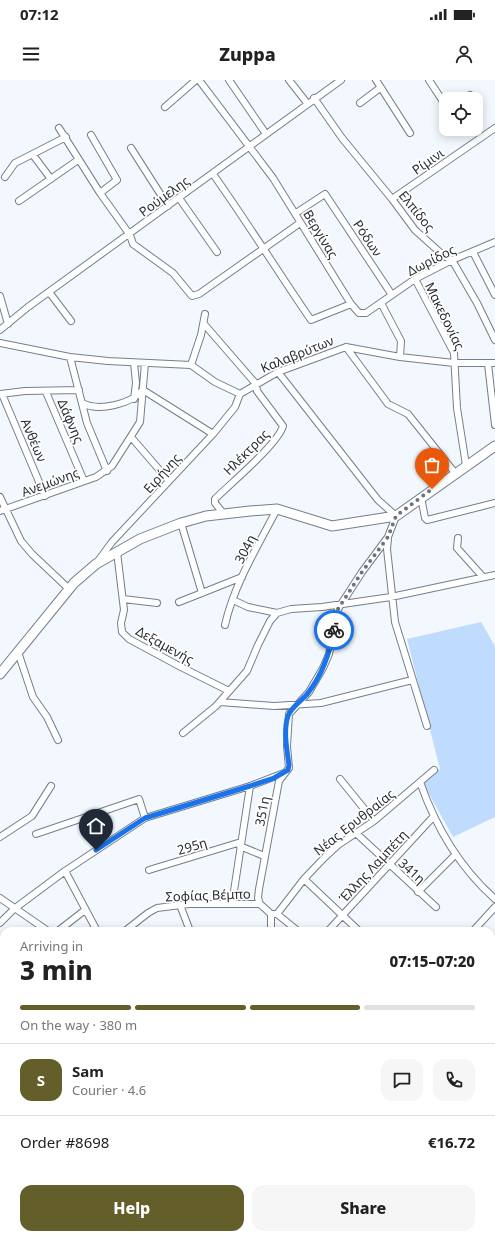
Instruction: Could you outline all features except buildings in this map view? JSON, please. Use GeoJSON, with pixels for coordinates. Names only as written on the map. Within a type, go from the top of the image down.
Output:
{"type":"FeatureCollection","features":[{"type":"Feature","properties":{"kind":"street"},"geometry":{"type":"LineString","coordinates":[[165,107],[196,80]]}},
{"type":"Feature","properties":{"kind":"street","name":"Βεργίνας"},"geometry":{"type":"LineString","coordinates":[[200,80],[273,178],[351,304]]}},
{"type":"Feature","properties":{"kind":"street"},"geometry":{"type":"LineString","coordinates":[[229,80],[266,134]]}},
{"type":"Feature","properties":{"kind":"street"},"geometry":{"type":"LineString","coordinates":[[289,80],[307,103]]}},
{"type":"Feature","properties":{"kind":"street","name":"Ρούμελης"},"geometry":{"type":"LineString","coordinates":[[0,330],[49,292],[130,235],[307,103],[341,80]]}},
{"type":"Feature","properties":{"kind":"street"},"geometry":{"type":"LineString","coordinates":[[376,80],[410,133]]}},
{"type":"Feature","properties":{"kind":"street"},"geometry":{"type":"LineString","coordinates":[[429,80],[439,95]]}},
{"type":"Feature","properties":{"kind":"street"},"geometry":{"type":"LineString","coordinates":[[360,103],[380,88]]}},
{"type":"Feature","properties":{"kind":"street","name":"Ελπίδος"},"geometry":{"type":"LineString","coordinates":[[314,98],[342,138],[392,199],[415,230],[444,256],[452,260],[477,303],[495,340]]}},
{"type":"Feature","properties":{"kind":"street"},"geometry":{"type":"LineString","coordinates":[[59,128],[66,137],[78,160],[130,235],[133,244],[173,273],[192,296],[199,294],[300,223]]}},
{"type":"Feature","properties":{"kind":"street","name":"Ρίμινι"},"geometry":{"type":"LineString","coordinates":[[392,199],[495,128]]}},
{"type":"Feature","properties":{"kind":"street"},"geometry":{"type":"LineString","coordinates":[[91,135],[116,180],[100,193]]}},
{"type":"Feature","properties":{"kind":"street"},"geometry":{"type":"LineString","coordinates":[[5,177],[15,163],[66,137]]}},
{"type":"Feature","properties":{"kind":"street"},"geometry":{"type":"LineString","coordinates":[[132,148],[168,206]]}},
{"type":"Feature","properties":{"kind":"street"},"geometry":{"type":"LineString","coordinates":[[33,155],[51,179]]}},
{"type":"Feature","properties":{"kind":"street"},"geometry":{"type":"LineString","coordinates":[[19,201],[78,160]]}},
{"type":"Feature","properties":{"kind":"street"},"geometry":{"type":"LineString","coordinates":[[213,174],[278,274],[311,320],[351,304],[361,314],[381,303],[401,341],[400,357]]}},
{"type":"Feature","properties":{"kind":"street","name":"Ρόδων"},"geometry":{"type":"LineString","coordinates":[[296,213],[325,194],[392,295]]}},
{"type":"Feature","properties":{"kind":"street"},"geometry":{"type":"LineString","coordinates":[[179,198],[217,252]]}},
{"type":"Feature","properties":{"kind":"street","name":"Δωρίδος"},"geometry":{"type":"LineString","coordinates":[[381,303],[414,279],[452,260],[495,242]]}},
{"type":"Feature","properties":{"kind":"street"},"geometry":{"type":"LineString","coordinates":[[473,252],[495,295]]}},
{"type":"Feature","properties":{"kind":"street","name":"Μακεδονίας"},"geometry":{"type":"LineString","coordinates":[[414,279],[454,353],[457,408],[466,465]]}},
{"type":"Feature","properties":{"kind":"street"},"geometry":{"type":"LineString","coordinates":[[49,292],[71,320]]}},
{"type":"Feature","properties":{"kind":"street"},"geometry":{"type":"LineString","coordinates":[[0,296],[8,324]]}},
{"type":"Feature","properties":{"kind":"street"},"geometry":{"type":"LineString","coordinates":[[191,365],[204,324],[205,314]]}},
{"type":"Feature","properties":{"kind":"street"},"geometry":{"type":"LineString","coordinates":[[204,324],[256,384]]}},
{"type":"Feature","properties":{"kind":"street"},"geometry":{"type":"LineString","coordinates":[[0,343],[70,357],[134,363],[191,365],[215,382],[240,394]]}},
{"type":"Feature","properties":{"kind":"street"},"geometry":{"type":"LineString","coordinates":[[346,347],[388,404],[408,414],[456,473]]}},
{"type":"Feature","properties":{"kind":"street","name":"Καλαβρύτων"},"geometry":{"type":"LineString","coordinates":[[240,394],[278,372],[346,347],[400,357],[454,363],[495,363]]}},
{"type":"Feature","properties":{"kind":"street"},"geometry":{"type":"LineString","coordinates":[[70,357],[87,423],[106,471],[112,466],[140,422],[145,363]]}},
{"type":"Feature","properties":{"kind":"street"},"geometry":{"type":"LineString","coordinates":[[134,363],[136,383],[134,399]]}},
{"type":"Feature","properties":{"kind":"street"},"geometry":{"type":"LineString","coordinates":[[488,364],[495,425]]}},
{"type":"Feature","properties":{"kind":"street"},"geometry":{"type":"LineString","coordinates":[[278,372],[378,500],[396,516]]}},
{"type":"Feature","properties":{"kind":"street","name":"Ηλέκτρας"},"geometry":{"type":"LineString","coordinates":[[223,513],[215,503],[214,499],[265,450],[282,430],[281,422],[257,391],[256,384]]}},
{"type":"Feature","properties":{"kind":"street"},"geometry":{"type":"LineString","coordinates":[[1,394],[25,391],[46,392],[79,390]]}},
{"type":"Feature","properties":{"kind":"street"},"geometry":{"type":"LineString","coordinates":[[82,403],[90,407],[102,406],[134,399],[143,390]]}},
{"type":"Feature","properties":{"kind":"street"},"geometry":{"type":"LineString","coordinates":[[143,390],[213,434]]}},
{"type":"Feature","properties":{"kind":"street","name":"Δάφνης"},"geometry":{"type":"LineString","coordinates":[[46,392],[84,481]]}},
{"type":"Feature","properties":{"kind":"street","name":"Ανθέων"},"geometry":{"type":"LineString","coordinates":[[1,394],[45,496]]}},
{"type":"Feature","properties":{"kind":"street","name":"Ειρήνης"},"geometry":{"type":"LineString","coordinates":[[96,564],[112,542],[213,434],[235,407],[240,394]]}},
{"type":"Feature","properties":{"kind":"street"},"geometry":{"type":"LineString","coordinates":[[131,437],[169,481]]}},
{"type":"Feature","properties":{"kind":"street"},"geometry":{"type":"LineString","coordinates":[[1,670],[18,652],[68,588],[96,564],[140,539],[180,523],[223,513],[277,509],[332,526],[396,516],[466,465],[495,446]]}},
{"type":"Feature","properties":{"kind":"street","name":"Ανεμώνης"},"geometry":{"type":"LineString","coordinates":[[3,510],[45,496],[106,471]]}},
{"type":"Feature","properties":{"kind":"street"},"geometry":{"type":"LineString","coordinates":[[0,497],[3,510],[21,541],[32,554],[68,588]]}},
{"type":"Feature","properties":{"kind":"street"},"geometry":{"type":"LineString","coordinates":[[421,498],[425,518],[427,520],[495,503]]}},
{"type":"Feature","properties":{"kind":"street","name":"304η"},"geometry":{"type":"LineString","coordinates":[[225,625],[242,577],[277,509]]}},
{"type":"Feature","properties":{"kind":"street","name":"351η"},"geometry":{"type":"LineString","coordinates":[[260,904],[258,894],[279,781],[289,765],[287,725],[289,714],[309,692],[326,660],[337,613],[341,604],[388,537],[396,516]]}},
{"type":"Feature","properties":{"kind":"street"},"geometry":{"type":"LineString","coordinates":[[180,523],[202,593]]}},
{"type":"Feature","properties":{"kind":"street"},"geometry":{"type":"LineString","coordinates":[[388,537],[387,550],[391,597],[395,622],[427,726]]}},
{"type":"Feature","properties":{"kind":"street"},"geometry":{"type":"LineString","coordinates":[[458,538],[457,548],[476,567],[483,577]]}},
{"type":"Feature","properties":{"kind":"street","name":"Δεξαμενής"},"geometry":{"type":"LineString","coordinates":[[117,552],[124,610],[121,628],[125,636],[184,669],[229,691]]}},
{"type":"Feature","properties":{"kind":"street"},"geometry":{"type":"LineString","coordinates":[[233,600],[248,607],[277,613],[291,609],[391,597],[495,575]]}},
{"type":"Feature","properties":{"kind":"street"},"geometry":{"type":"LineString","coordinates":[[179,602],[242,577]]}},
{"type":"Feature","properties":{"kind":"street"},"geometry":{"type":"LineString","coordinates":[[123,599],[157,603]]}},
{"type":"Feature","properties":{"kind":"street"},"geometry":{"type":"LineString","coordinates":[[183,733],[220,702],[247,672],[270,621],[277,613]]}},
{"type":"Feature","properties":{"kind":"street"},"geometry":{"type":"LineString","coordinates":[[18,652],[33,697],[47,717],[58,740]]}},
{"type":"Feature","properties":{"kind":"street"},"geometry":{"type":"LineString","coordinates":[[220,702],[296,706],[337,700],[412,680]]}},
{"type":"Feature","properties":{"kind":"street","name":"Νέας Ερυθραίας"},"geometry":{"type":"LineString","coordinates":[[274,914],[304,879],[338,845],[374,822],[434,770]]}},
{"type":"Feature","properties":{"kind":"street"},"geometry":{"type":"LineString","coordinates":[[0,923],[14,909],[65,871],[145,818],[250,786],[284,772]]}},
{"type":"Feature","properties":{"kind":"street"},"geometry":{"type":"LineString","coordinates":[[340,780],[374,822]]}},
{"type":"Feature","properties":{"kind":"street"},"geometry":{"type":"LineString","coordinates":[[420,782],[444,839],[455,856],[479,885],[495,899]]}},
{"type":"Feature","properties":{"kind":"street"},"geometry":{"type":"LineString","coordinates":[[0,837],[32,816],[52,786]]}},
{"type":"Feature","properties":{"kind":"street"},"geometry":{"type":"LineString","coordinates":[[232,904],[250,786]]}},
{"type":"Feature","properties":{"kind":"street"},"geometry":{"type":"LineString","coordinates":[[36,834],[139,799],[145,818]]}},
{"type":"Feature","properties":{"kind":"street","name":"Έλλης Λαμπέτη"},"geometry":{"type":"LineString","coordinates":[[332,927],[434,816]]}},
{"type":"Feature","properties":{"kind":"street","name":"341η"},"geometry":{"type":"LineString","coordinates":[[357,834],[388,865],[436,907]]}},
{"type":"Feature","properties":{"kind":"street"},"geometry":{"type":"LineString","coordinates":[[241,844],[264,856]]}},
{"type":"Feature","properties":{"kind":"street","name":"295η"},"geometry":{"type":"LineString","coordinates":[[149,870],[241,844]]}},
{"type":"Feature","properties":{"kind":"street"},"geometry":{"type":"LineString","coordinates":[[418,892],[455,856]]}},
{"type":"Feature","properties":{"kind":"street"},"geometry":{"type":"LineString","coordinates":[[65,871],[95,927]]}},
{"type":"Feature","properties":{"kind":"street"},"geometry":{"type":"LineString","coordinates":[[304,879],[354,927]]}},
{"type":"Feature","properties":{"kind":"street"},"geometry":{"type":"LineString","coordinates":[[0,898],[14,909],[34,920],[43,927]]}},
{"type":"Feature","properties":{"kind":"street","name":"Σοφίας Βέμπο"},"geometry":{"type":"LineString","coordinates":[[130,927],[152,910],[180,905],[260,904],[292,927]]}},
{"type":"Feature","properties":{"kind":"street"},"geometry":{"type":"LineString","coordinates":[[180,905],[188,927]]}},
{"type":"Feature","properties":{"kind":"street"},"geometry":{"type":"LineString","coordinates":[[478,927],[495,907]]}},
{"type":"Feature","properties":{"kind":"street"},"geometry":{"type":"LineString","coordinates":[[63,927],[85,910]]}},
{"type":"Feature","properties":{"kind":"street"},"geometry":{"type":"LineString","coordinates":[[272,927],[274,914]]}},
{"type":"Feature","properties":{"kind":"shaded area"},"geometry":{"type":"Polygon","coordinates":[[[481,622],[495,646],[495,817],[453,837],[423,783],[440,769],[407,639],[481,622]]]}},
{"type":"Feature","properties":{"kind":"way so far"},"geometry":{"type":"LineString","coordinates":[[334,630],[338,609],[362,572],[388,537],[396,516],[432,489]]}},
{"type":"Feature","properties":{"kind":"route"},"geometry":{"type":"LineString","coordinates":[[96,850],[119,836],[135,823],[145,818],[274,778],[288,770],[287,725],[289,714],[309,692],[322,668],[329,654],[334,630]]}}]}
